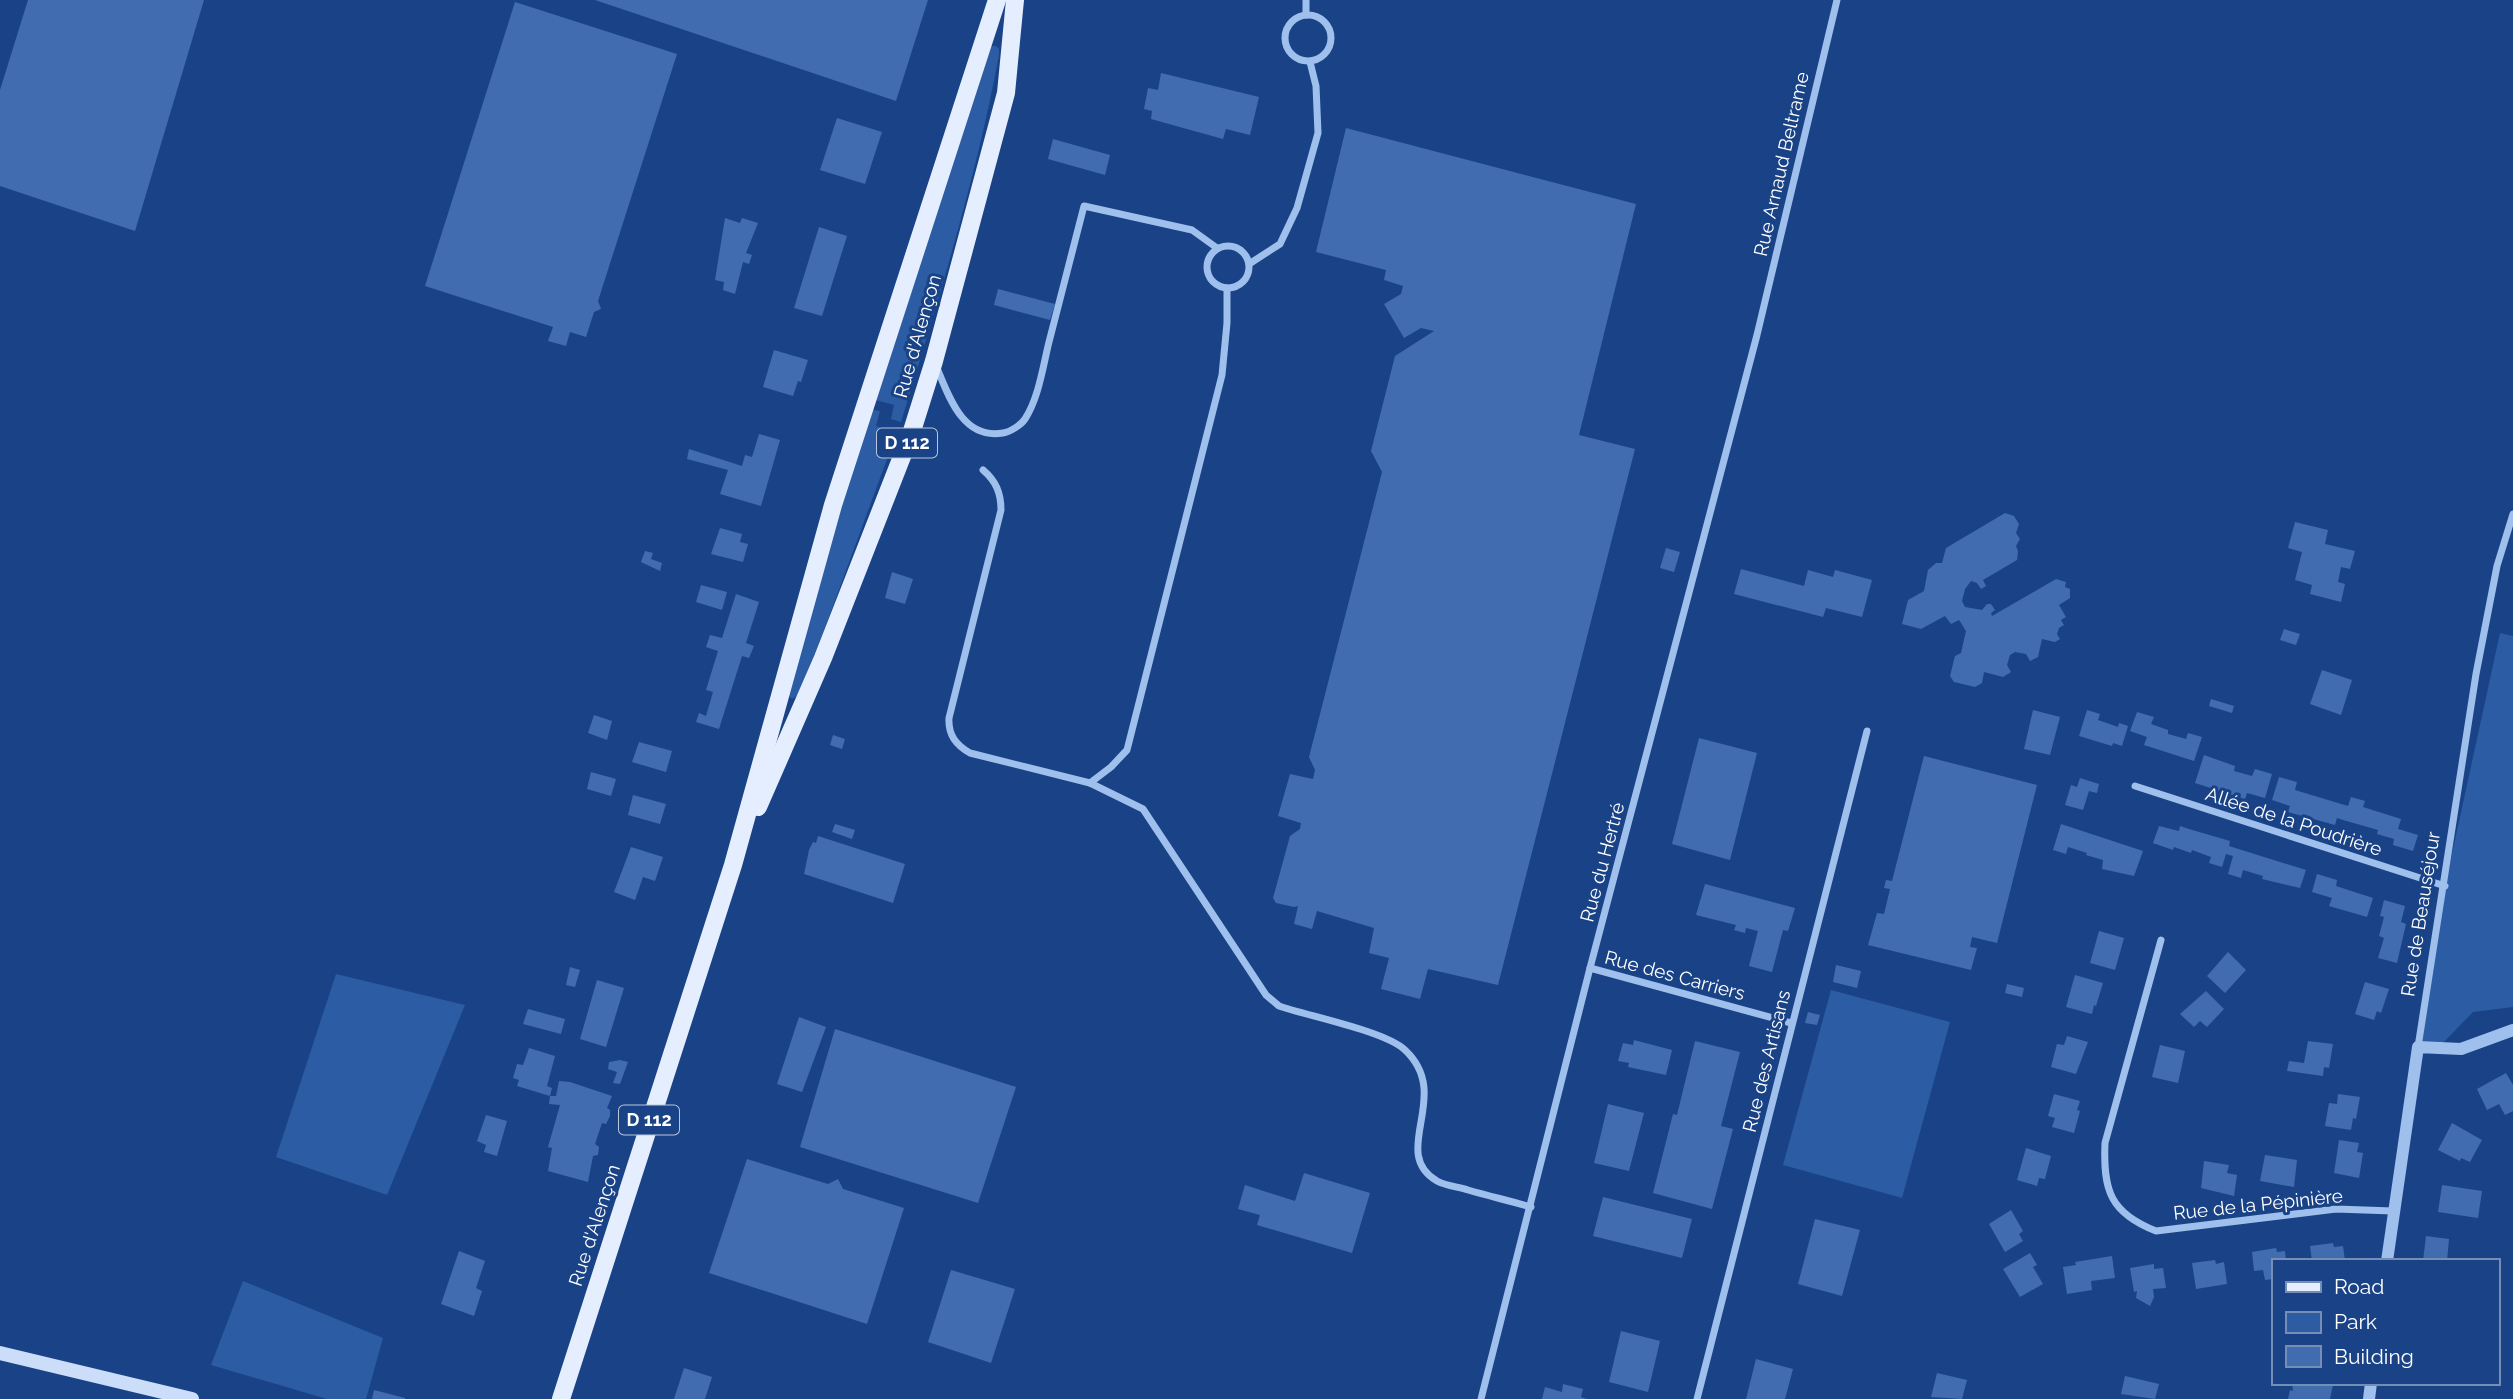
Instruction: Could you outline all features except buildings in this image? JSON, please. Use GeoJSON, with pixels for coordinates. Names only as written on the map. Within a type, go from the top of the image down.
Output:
{"type":"FeatureCollection","features":[{"type":"Feature","properties":{"kind":"main road","name":"Rue d'Alençon"},"geometry":{"type":"LineString","coordinates":[[561,1399],[733,865],[833,505],[997,0]]}},
{"type":"Feature","properties":{"kind":"main road","name":"Rue d'Alençon"},"geometry":{"type":"LineString","coordinates":[[733,865],[823,658],[912,431],[934,360],[1006,93],[1015,0]]}},
{"type":"Feature","properties":{"kind":"main road"},"geometry":{"type":"LineString","coordinates":[[0,1353],[192,1399]]}},
{"type":"Feature","properties":{"kind":"street"},"geometry":{"type":"LineString","coordinates":[[1306,0],[1306,15]]}},
{"type":"Feature","properties":{"kind":"street","name":"Rue Arnaud Beltrame"},"geometry":{"type":"LineString","coordinates":[[1757,335],[1837,0]]}},
{"type":"Feature","properties":{"kind":"street"},"geometry":{"type":"LineString","coordinates":[[1306,15],[1321,19],[1330,32],[1331,40],[1324,55],[1310,62],[1290,54],[1284,41],[1288,26],[1298,17],[1306,15]]}},
{"type":"Feature","properties":{"kind":"street"},"geometry":{"type":"LineString","coordinates":[[1249,264],[1280,244],[1297,208],[1318,133],[1316,86],[1310,62]]}},
{"type":"Feature","properties":{"kind":"street"},"geometry":{"type":"LineString","coordinates":[[934,360],[950,399],[965,422],[990,435],[1008,432],[1024,421],[1035,395],[1084,206],[1192,230],[1217,248]]}},
{"type":"Feature","properties":{"kind":"street"},"geometry":{"type":"LineString","coordinates":[[1228,245],[1239,248],[1248,258],[1249,264],[1248,275],[1240,285],[1227,288],[1214,283],[1206,271],[1208,258],[1217,248],[1228,245]]}},
{"type":"Feature","properties":{"kind":"street"},"geometry":{"type":"LineString","coordinates":[[1090,783],[1127,750],[1222,375],[1227,288]]}},
{"type":"Feature","properties":{"kind":"street","name":"Rue du Hertré"},"geometry":{"type":"LineString","coordinates":[[1481,1399],[1590,968],[1757,335]]}},
{"type":"Feature","properties":{"kind":"street"},"geometry":{"type":"LineString","coordinates":[[983,470],[996,485],[1001,496],[1001,510],[949,718],[954,741],[970,753],[1090,783],[1143,809],[1266,995],[1279,1006],[1387,1038],[1404,1049],[1415,1061],[1424,1078],[1426,1100],[1417,1148],[1418,1159],[1424,1171],[1439,1182],[1531,1207]]}},
{"type":"Feature","properties":{"kind":"street","name":"Rue de Beauséjour"},"geometry":{"type":"LineString","coordinates":[[2387,1259],[2476,674],[2495,574],[2513,514]]}},
{"type":"Feature","properties":{"kind":"street","name":"Rue des Artisans"},"geometry":{"type":"LineString","coordinates":[[1697,1399],[1867,730]]}},
{"type":"Feature","properties":{"kind":"street","name":"Allée de la Poudrière"},"geometry":{"type":"LineString","coordinates":[[2134,786],[2445,886]]}},
{"type":"Feature","properties":{"kind":"street","name":"Rue de la Pépinière"},"geometry":{"type":"LineString","coordinates":[[2161,940],[2105,1143],[2104,1172],[2111,1197],[2132,1221],[2156,1231],[2336,1209],[2393,1212]]}},
{"type":"Feature","properties":{"kind":"street","name":"Rue des Carriers"},"geometry":{"type":"LineString","coordinates":[[1590,968],[1791,1023]]}},
{"type":"Feature","properties":{"kind":"street"},"geometry":{"type":"LineString","coordinates":[[2418,1047],[2461,1049],[2513,1030]]}},
{"type":"Feature","properties":{"kind":"green space"},"geometry":{"type":"Polygon","coordinates":[[[996,46],[999,55],[968,194],[901,422],[891,419],[894,405],[872,399],[984,47],[996,46]]]}},
{"type":"Feature","properties":{"kind":"green space"},"geometry":{"type":"Polygon","coordinates":[[[868,409],[880,411],[876,426],[897,432],[801,693],[792,699],[784,691],[868,409]]]}},
{"type":"Feature","properties":{"kind":"green space"},"geometry":{"type":"Polygon","coordinates":[[[2500,633],[2513,636],[2513,1007],[2473,1012],[2440,1046],[2418,1047],[2445,886],[2500,633]]]}},
{"type":"Feature","properties":{"kind":"green space"},"geometry":{"type":"Polygon","coordinates":[[[336,974],[465,1005],[387,1195],[276,1157],[336,974]]]}},
{"type":"Feature","properties":{"kind":"green space"},"geometry":{"type":"Polygon","coordinates":[[[1831,990],[1950,1022],[1902,1198],[1783,1165],[1831,990]]]}},
{"type":"Feature","properties":{"kind":"green space"},"geometry":{"type":"Polygon","coordinates":[[[243,1281],[383,1338],[366,1399],[327,1399],[211,1365],[243,1281]]]}}]}
